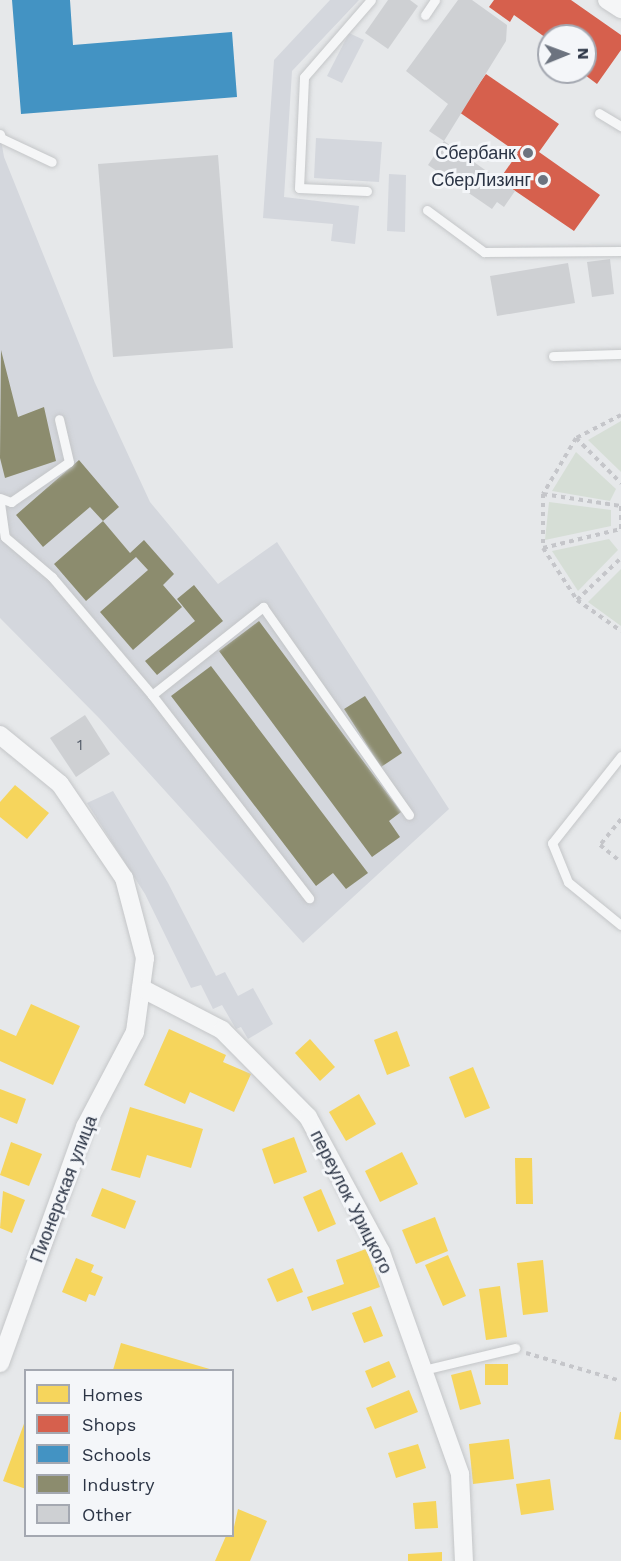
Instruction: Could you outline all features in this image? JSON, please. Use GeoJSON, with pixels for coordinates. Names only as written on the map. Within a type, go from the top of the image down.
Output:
{"type":"FeatureCollection","features":[{"type":"Feature","properties":{"kind":"street"},"geometry":{"type":"LineString","coordinates":[[608,0],[621,9]]}},
{"type":"Feature","properties":{"kind":"street","name":"Пионерская улица"},"geometry":{"type":"LineString","coordinates":[[0,735],[60,784],[124,878],[145,958],[135,1032],[85,1127],[0,1363]]}},
{"type":"Feature","properties":{"kind":"street","name":"переулок Урицкого"},"geometry":{"type":"LineString","coordinates":[[141,988],[222,1030],[308,1117],[381,1252],[460,1474],[464,1561]]}},
{"type":"Feature","properties":{"kind":"lane"},"geometry":{"type":"LineString","coordinates":[[367,191],[299,188],[304,77],[371,0]]}},
{"type":"Feature","properties":{"kind":"lane"},"geometry":{"type":"LineString","coordinates":[[425,15],[435,0]]}},
{"type":"Feature","properties":{"kind":"lane"},"geometry":{"type":"LineString","coordinates":[[599,113],[621,126]]}},
{"type":"Feature","properties":{"kind":"lane"},"geometry":{"type":"LineString","coordinates":[[0,134],[1,138],[52,162]]}},
{"type":"Feature","properties":{"kind":"lane"},"geometry":{"type":"LineString","coordinates":[[427,210],[484,252],[621,251]]}},
{"type":"Feature","properties":{"kind":"lane"},"geometry":{"type":"LineString","coordinates":[[554,356],[621,354]]}},
{"type":"Feature","properties":{"kind":"lane"},"geometry":{"type":"LineString","coordinates":[[0,498],[11,502],[69,462],[59,419]]}},
{"type":"Feature","properties":{"kind":"lane"},"geometry":{"type":"LineString","coordinates":[[0,503],[5,537],[52,577],[152,695],[309,898]]}},
{"type":"Feature","properties":{"kind":"lane"},"geometry":{"type":"LineString","coordinates":[[152,695],[263,607],[409,815]]}},
{"type":"Feature","properties":{"kind":"lane"},"geometry":{"type":"LineString","coordinates":[[621,756],[552,843],[568,882],[621,925]]}},
{"type":"Feature","properties":{"kind":"lane"},"geometry":{"type":"LineString","coordinates":[[423,1370],[514,1348]]}},
{"type":"Feature","properties":{"kind":"path"},"geometry":{"type":"LineString","coordinates":[[621,415],[576,438],[543,494],[543,548],[577,600],[621,631]]}},
{"type":"Feature","properties":{"kind":"path"},"geometry":{"type":"LineString","coordinates":[[576,438],[621,483]]}},
{"type":"Feature","properties":{"kind":"path"},"geometry":{"type":"LineString","coordinates":[[543,494],[621,506],[621,529],[543,548]]}},
{"type":"Feature","properties":{"kind":"path"},"geometry":{"type":"LineString","coordinates":[[577,600],[621,558]]}},
{"type":"Feature","properties":{"kind":"path"},"geometry":{"type":"LineString","coordinates":[[621,819],[600,845],[621,862]]}},
{"type":"Feature","properties":{"kind":"path"},"geometry":{"type":"LineString","coordinates":[[514,1348],[552,1364],[621,1381]]}},
{"type":"Feature","properties":{"kind":"shaded area"},"geometry":{"type":"Polygon","coordinates":[[[330,0],[359,0],[292,71],[284,197],[359,206],[355,244],[331,241],[333,224],[263,218],[274,60],[330,0]]]}},
{"type":"Feature","properties":{"kind":"shaded area"},"geometry":{"type":"Polygon","coordinates":[[[349,33],[364,40],[342,83],[327,76],[349,33]]]}},
{"type":"Feature","properties":{"kind":"shaded area"},"geometry":{"type":"Polygon","coordinates":[[[0,134],[4,157],[95,383],[150,502],[218,584],[277,542],[449,809],[303,943],[99,718],[0,618],[0,134]]]}},
{"type":"Feature","properties":{"kind":"shaded area"},"geometry":{"type":"Polygon","coordinates":[[[316,138],[382,142],[379,182],[314,178],[316,138]]]}},
{"type":"Feature","properties":{"kind":"shaded area"},"geometry":{"type":"Polygon","coordinates":[[[389,174],[406,175],[405,232],[387,231],[389,174]]]}},
{"type":"Feature","properties":{"kind":"shaded area"},"geometry":{"type":"Polygon","coordinates":[[[621,421],[621,472],[588,440],[621,421]]]}},
{"type":"Feature","properties":{"kind":"shaded area"},"geometry":{"type":"Polygon","coordinates":[[[576,452],[616,489],[610,501],[552,491],[576,452]]]}},
{"type":"Feature","properties":{"kind":"shaded area"},"geometry":{"type":"Polygon","coordinates":[[[549,502],[611,510],[611,526],[545,540],[549,502]]]}},
{"type":"Feature","properties":{"kind":"shaded area"},"geometry":{"type":"Polygon","coordinates":[[[609,539],[618,550],[578,591],[552,551],[609,539]]]}},
{"type":"Feature","properties":{"kind":"shaded area"},"geometry":{"type":"Polygon","coordinates":[[[621,569],[621,626],[588,602],[621,569]]]}},
{"type":"Feature","properties":{"kind":"shaded area"},"geometry":{"type":"Polygon","coordinates":[[[113,791],[168,883],[216,976],[225,972],[238,996],[253,988],[273,1024],[248,1039],[241,1027],[236,1029],[222,1005],[213,1009],[201,985],[191,988],[145,894],[87,803],[113,791]]]}},
{"type":"Feature","properties":{"kind":"building: Homes"},"geometry":{"type":"Polygon","coordinates":[[[15,785],[49,813],[27,839],[0,817],[0,802],[15,785]]]}},
{"type":"Feature","properties":{"kind":"building: Homes"},"geometry":{"type":"Polygon","coordinates":[[[31,1004],[80,1026],[53,1085],[0,1061],[0,1029],[16,1036],[31,1004]]]}},
{"type":"Feature","properties":{"kind":"building: Homes"},"geometry":{"type":"Polygon","coordinates":[[[169,1029],[226,1055],[223,1062],[251,1074],[234,1112],[190,1092],[185,1104],[144,1085],[169,1029]]]}},
{"type":"Feature","properties":{"kind":"building: Homes"},"geometry":{"type":"Polygon","coordinates":[[[397,1031],[410,1066],[387,1075],[374,1040],[397,1031]]]}},
{"type":"Feature","properties":{"kind":"building: Homes"},"geometry":{"type":"Polygon","coordinates":[[[310,1039],[335,1067],[320,1081],[295,1053],[310,1039]]]}},
{"type":"Feature","properties":{"kind":"building: Homes"},"geometry":{"type":"Polygon","coordinates":[[[473,1067],[490,1108],[465,1118],[449,1077],[473,1067]]]}},
{"type":"Feature","properties":{"kind":"building: Homes"},"geometry":{"type":"Polygon","coordinates":[[[0,1089],[26,1099],[17,1124],[0,1117],[0,1089]]]}},
{"type":"Feature","properties":{"kind":"building: Homes"},"geometry":{"type":"Polygon","coordinates":[[[359,1094],[376,1124],[346,1141],[329,1112],[359,1094]]]}},
{"type":"Feature","properties":{"kind":"building: Homes"},"geometry":{"type":"Polygon","coordinates":[[[130,1107],[203,1129],[191,1168],[147,1155],[140,1178],[111,1170],[130,1107]]]}},
{"type":"Feature","properties":{"kind":"building: Homes"},"geometry":{"type":"Polygon","coordinates":[[[294,1137],[307,1172],[274,1184],[262,1149],[294,1137]]]}},
{"type":"Feature","properties":{"kind":"building: Homes"},"geometry":{"type":"Polygon","coordinates":[[[11,1142],[42,1154],[29,1186],[0,1175],[11,1142]]]}},
{"type":"Feature","properties":{"kind":"building: Homes"},"geometry":{"type":"Polygon","coordinates":[[[402,1152],[418,1184],[380,1202],[365,1171],[402,1152]]]}},
{"type":"Feature","properties":{"kind":"building: Homes"},"geometry":{"type":"Polygon","coordinates":[[[515,1158],[532,1158],[533,1204],[516,1204],[515,1158]]]}},
{"type":"Feature","properties":{"kind":"building: Homes"},"geometry":{"type":"Polygon","coordinates":[[[102,1188],[136,1201],[125,1229],[91,1216],[102,1188]]]}},
{"type":"Feature","properties":{"kind":"building: Homes"},"geometry":{"type":"Polygon","coordinates":[[[321,1189],[336,1224],[318,1232],[303,1197],[321,1189]]]}},
{"type":"Feature","properties":{"kind":"building: Homes"},"geometry":{"type":"Polygon","coordinates":[[[3,1191],[25,1200],[12,1233],[0,1228],[3,1191]]]}},
{"type":"Feature","properties":{"kind":"building: Homes"},"geometry":{"type":"Polygon","coordinates":[[[435,1217],[448,1251],[416,1264],[402,1230],[435,1217]]]}},
{"type":"Feature","properties":{"kind":"building: Homes"},"geometry":{"type":"Polygon","coordinates":[[[366,1249],[380,1287],[312,1311],[307,1297],[344,1284],[336,1260],[366,1249]]]}},
{"type":"Feature","properties":{"kind":"building: Homes"},"geometry":{"type":"Polygon","coordinates":[[[448,1255],[466,1296],[443,1306],[425,1265],[448,1255]]]}},
{"type":"Feature","properties":{"kind":"building: Homes"},"geometry":{"type":"Polygon","coordinates":[[[76,1258],[94,1265],[91,1272],[103,1277],[95,1296],[89,1294],[86,1302],[62,1292],[76,1258]]]}},
{"type":"Feature","properties":{"kind":"building: Homes"},"geometry":{"type":"Polygon","coordinates":[[[543,1260],[548,1312],[523,1315],[517,1263],[543,1260]]]}},
{"type":"Feature","properties":{"kind":"building: Homes"},"geometry":{"type":"Polygon","coordinates":[[[293,1268],[303,1292],[277,1302],[267,1279],[293,1268]]]}},
{"type":"Feature","properties":{"kind":"building: Homes"},"geometry":{"type":"Polygon","coordinates":[[[500,1286],[507,1337],[486,1340],[479,1289],[500,1286]]]}},
{"type":"Feature","properties":{"kind":"building: Homes"},"geometry":{"type":"Polygon","coordinates":[[[371,1306],[383,1336],[364,1343],[352,1313],[371,1306]]]}},
{"type":"Feature","properties":{"kind":"building: Homes"},"geometry":{"type":"Polygon","coordinates":[[[121,1343],[210,1369],[113,1369],[121,1343]]]}},
{"type":"Feature","properties":{"kind":"building: Homes"},"geometry":{"type":"Polygon","coordinates":[[[389,1361],[396,1377],[372,1388],[365,1371],[389,1361]]]}},
{"type":"Feature","properties":{"kind":"building: Homes"},"geometry":{"type":"Polygon","coordinates":[[[485,1364],[508,1364],[508,1385],[485,1385],[485,1364]]]}},
{"type":"Feature","properties":{"kind":"building: Homes"},"geometry":{"type":"Polygon","coordinates":[[[471,1370],[481,1404],[460,1410],[451,1375],[471,1370]]]}},
{"type":"Feature","properties":{"kind":"building: Homes"},"geometry":{"type":"Polygon","coordinates":[[[409,1390],[418,1412],[375,1429],[366,1408],[409,1390]]]}},
{"type":"Feature","properties":{"kind":"building: Homes"},"geometry":{"type":"Polygon","coordinates":[[[621,1412],[621,1440],[614,1439],[621,1412]]]}},
{"type":"Feature","properties":{"kind":"building: Homes"},"geometry":{"type":"Polygon","coordinates":[[[24,1424],[24,1488],[3,1481],[24,1424]]]}},
{"type":"Feature","properties":{"kind":"building: Homes"},"geometry":{"type":"Polygon","coordinates":[[[509,1439],[514,1479],[473,1484],[469,1444],[509,1439]]]}},
{"type":"Feature","properties":{"kind":"building: Homes"},"geometry":{"type":"Polygon","coordinates":[[[418,1444],[426,1468],[396,1478],[388,1453],[418,1444]]]}},
{"type":"Feature","properties":{"kind":"building: Homes"},"geometry":{"type":"Polygon","coordinates":[[[550,1479],[554,1510],[521,1515],[516,1484],[550,1479]]]}},
{"type":"Feature","properties":{"kind":"building: Homes"},"geometry":{"type":"Polygon","coordinates":[[[436,1501],[438,1528],[415,1529],[413,1503],[436,1501]]]}},
{"type":"Feature","properties":{"kind":"building: Homes"},"geometry":{"type":"Polygon","coordinates":[[[238,1509],[267,1521],[250,1561],[215,1561],[226,1537],[234,1537],[238,1509]]]}},
{"type":"Feature","properties":{"kind":"building: Homes"},"geometry":{"type":"Polygon","coordinates":[[[442,1552],[442,1561],[408,1561],[408,1554],[442,1552]]]}},
{"type":"Feature","properties":{"kind":"building: Shops"},"geometry":{"type":"Polygon","coordinates":[[[494,0],[571,0],[621,35],[621,50],[597,84],[597,24],[537,24],[537,31],[514,15],[510,22],[489,7],[494,0]]]}},
{"type":"Feature","properties":{"kind":"building: Shops","name":"Сбербанк"},"geometry":{"type":"Polygon","coordinates":[[[486,74],[559,124],[539,152],[600,195],[574,231],[499,180],[518,153],[459,112],[486,74]]]}},
{"type":"Feature","properties":{"kind":"building: Schools"},"geometry":{"type":"Polygon","coordinates":[[[12,0],[70,0],[73,45],[232,32],[237,97],[21,114],[12,0]]]}},
{"type":"Feature","properties":{"kind":"building: Industry"},"geometry":{"type":"Polygon","coordinates":[[[1,350],[18,417],[44,407],[56,461],[5,478],[0,458],[1,350]]]}},
{"type":"Feature","properties":{"kind":"building: Industry"},"geometry":{"type":"Polygon","coordinates":[[[79,460],[119,507],[103,521],[90,507],[43,547],[16,515],[79,460]]]}},
{"type":"Feature","properties":{"kind":"building: Industry"},"geometry":{"type":"Polygon","coordinates":[[[103,521],[130,553],[144,540],[174,574],[163,585],[182,607],[133,650],[100,612],[148,570],[136,557],[86,601],[54,564],[103,521]]]}},
{"type":"Feature","properties":{"kind":"building: Industry"},"geometry":{"type":"Polygon","coordinates":[[[194,585],[223,621],[157,675],[145,661],[195,621],[177,599],[194,585]]]}},
{"type":"Feature","properties":{"kind":"building: Industry"},"geometry":{"type":"Polygon","coordinates":[[[259,621],[401,812],[389,821],[400,837],[372,857],[219,651],[259,621]]]}},
{"type":"Feature","properties":{"kind":"building: Industry"},"geometry":{"type":"Polygon","coordinates":[[[211,666],[368,873],[346,889],[333,873],[316,886],[171,696],[211,666]]]}},
{"type":"Feature","properties":{"kind":"building: Industry"},"geometry":{"type":"Polygon","coordinates":[[[365,696],[402,753],[381,767],[344,709],[365,696]]]}},
{"type":"Feature","properties":{"kind":"building: Other"},"geometry":{"type":"Polygon","coordinates":[[[388,0],[410,0],[418,6],[388,49],[365,33],[388,0]]]}},
{"type":"Feature","properties":{"kind":"building: Other"},"geometry":{"type":"Polygon","coordinates":[[[458,0],[472,0],[507,25],[506,41],[444,141],[429,131],[448,104],[406,71],[458,0]]]}},
{"type":"Feature","properties":{"kind":"building: Other"},"geometry":{"type":"Polygon","coordinates":[[[444,141],[515,191],[504,207],[497,202],[492,209],[428,165],[444,141]]]}},
{"type":"Feature","properties":{"kind":"building: Other"},"geometry":{"type":"Polygon","coordinates":[[[218,155],[233,348],[113,357],[98,164],[218,155]]]}},
{"type":"Feature","properties":{"kind":"building: Other"},"geometry":{"type":"Polygon","coordinates":[[[610,259],[614,294],[592,297],[587,262],[610,259]]]}},
{"type":"Feature","properties":{"kind":"building: Other"},"geometry":{"type":"Polygon","coordinates":[[[568,263],[575,303],[497,316],[490,276],[568,263]]]}},
{"type":"Feature","properties":{"kind":"building: Other"},"geometry":{"type":"Polygon","coordinates":[[[85,715],[110,754],[76,777],[50,738],[85,715]]]}},
{"type":"Feature","properties":{"kind":"place","name":"Сбербанк"},"geometry":{"type":"Point","coordinates":[528,153]}},
{"type":"Feature","properties":{"kind":"place","name":"СберЛизинг"},"geometry":{"type":"Point","coordinates":[543,180]}}]}
